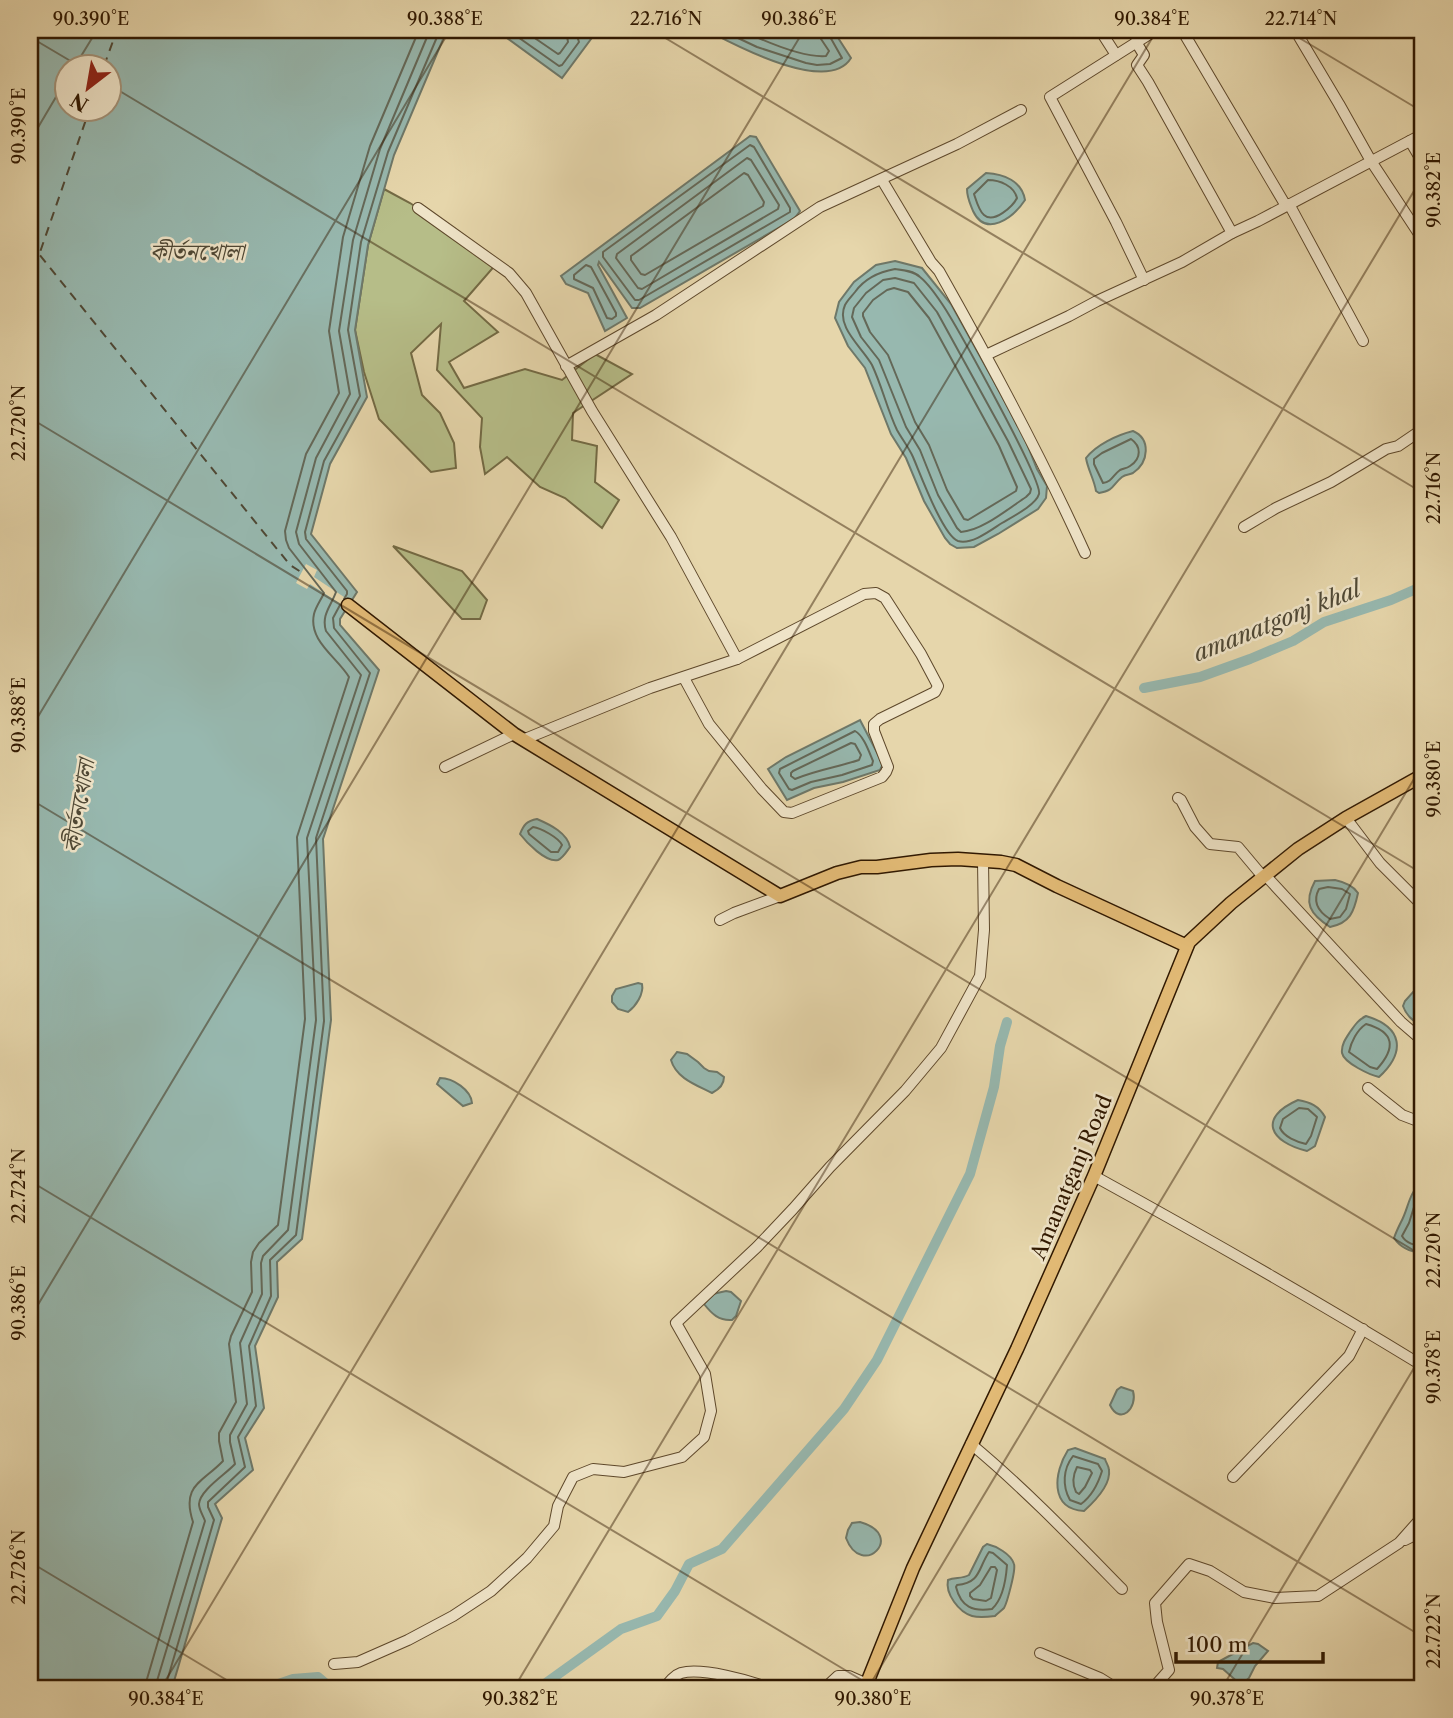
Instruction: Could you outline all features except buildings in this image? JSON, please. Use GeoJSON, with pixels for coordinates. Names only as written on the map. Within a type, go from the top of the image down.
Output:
{"type":"FeatureCollection","features":[{"type":"Feature","properties":{"kind":"main road"},"geometry":{"type":"LineString","coordinates":[[348,605],[519,737],[780,896],[837,873],[861,867],[958,859],[1001,862],[1016,866],[1187,946]]}},
{"type":"Feature","properties":{"kind":"main road","name":"Amanatganj Road"},"geometry":{"type":"LineString","coordinates":[[866,1686],[913,1568],[1017,1349],[1094,1176],[1187,946],[1231,903],[1298,849],[1346,818],[1423,775]]}},
{"type":"Feature","properties":{"kind":"street"},"geometry":{"type":"LineString","coordinates":[[1100,30],[1116,55]]}},
{"type":"Feature","properties":{"kind":"street"},"geometry":{"type":"LineString","coordinates":[[1144,280],[1050,97],[1156,30]]}},
{"type":"Feature","properties":{"kind":"street"},"geometry":{"type":"LineString","coordinates":[[1182,30],[1288,205],[1363,341]]}},
{"type":"Feature","properties":{"kind":"street"},"geometry":{"type":"LineString","coordinates":[[1295,30],[1371,161],[1423,240]]}},
{"type":"Feature","properties":{"kind":"street"},"geometry":{"type":"LineString","coordinates":[[1136,42],[1144,55],[1137,65],[1232,233]]}},
{"type":"Feature","properties":{"kind":"street"},"geometry":{"type":"LineString","coordinates":[[566,366],[656,315],[820,207],[957,144],[1021,110]]}},
{"type":"Feature","properties":{"kind":"street"},"geometry":{"type":"LineString","coordinates":[[986,355],[1182,262],[1232,233],[1423,134]]}},
{"type":"Feature","properties":{"kind":"street"},"geometry":{"type":"LineString","coordinates":[[1410,141],[1423,163]]}},
{"type":"Feature","properties":{"kind":"street"},"geometry":{"type":"LineString","coordinates":[[882,180],[930,262],[939,271],[986,355],[1050,478],[1085,553]]}},
{"type":"Feature","properties":{"kind":"street"},"geometry":{"type":"LineString","coordinates":[[418,208],[509,273],[526,293],[622,461],[671,537],[737,659]]}},
{"type":"Feature","properties":{"kind":"street"},"geometry":{"type":"LineString","coordinates":[[1244,527],[1276,508],[1331,482],[1386,449],[1398,446],[1423,429]]}},
{"type":"Feature","properties":{"kind":"street"},"geometry":{"type":"LineString","coordinates":[[445,766],[650,688],[737,659],[864,594],[876,593],[885,598],[938,686],[935,692],[874,724],[874,731],[888,766],[882,777],[792,813],[784,812],[762,789],[709,724],[684,678]]}},
{"type":"Feature","properties":{"kind":"street"},"geometry":{"type":"LineString","coordinates":[[1178,798],[1195,827],[1210,844],[1238,848],[1423,1041]]}},
{"type":"Feature","properties":{"kind":"street"},"geometry":{"type":"LineString","coordinates":[[1346,818],[1380,863],[1423,906]]}},
{"type":"Feature","properties":{"kind":"street"},"geometry":{"type":"LineString","coordinates":[[334,1664],[358,1662],[408,1640],[491,1591],[527,1558],[554,1525],[558,1506],[573,1477],[593,1469],[624,1472],[682,1457],[704,1437],[711,1410],[705,1374],[676,1323],[757,1247],[830,1167],[905,1091],[941,1048],[980,976],[984,930],[984,861]]}},
{"type":"Feature","properties":{"kind":"street"},"geometry":{"type":"LineString","coordinates":[[720,920],[780,896]]}},
{"type":"Feature","properties":{"kind":"street"},"geometry":{"type":"LineString","coordinates":[[1368,1088],[1402,1115],[1423,1123]]}},
{"type":"Feature","properties":{"kind":"street"},"geometry":{"type":"LineString","coordinates":[[1094,1176],[1423,1366]]}},
{"type":"Feature","properties":{"kind":"street"},"geometry":{"type":"LineString","coordinates":[[1233,1477],[1349,1356],[1363,1329]]}},
{"type":"Feature","properties":{"kind":"street"},"geometry":{"type":"LineString","coordinates":[[971,1444],[1053,1518],[1122,1589]]}},
{"type":"Feature","properties":{"kind":"street"},"geometry":{"type":"LineString","coordinates":[[1399,1543],[1423,1516]]}},
{"type":"Feature","properties":{"kind":"street"},"geometry":{"type":"LineString","coordinates":[[1153,1688],[1169,1670],[1155,1603],[1189,1563],[1244,1592],[1275,1598],[1318,1596],[1399,1543],[1423,1531]]}},
{"type":"Feature","properties":{"kind":"street"},"geometry":{"type":"LineString","coordinates":[[1040,1653],[1100,1678],[1115,1688]]}},
{"type":"Feature","properties":{"kind":"street"},"geometry":{"type":"LineString","coordinates":[[665,1688],[679,1674],[693,1672],[721,1674],[771,1688]]}},
{"type":"Feature","properties":{"kind":"street"},"geometry":{"type":"LineString","coordinates":[[825,1688],[838,1676],[849,1676],[866,1686]]}},
{"type":"Feature","properties":{"kind":"green space"},"geometry":{"type":"Polygon","coordinates":[[[384,189],[410,203],[498,262],[464,301],[498,332],[449,362],[464,388],[525,369],[562,380],[595,354],[632,374],[573,413],[572,440],[597,446],[595,482],[619,500],[602,528],[565,498],[540,487],[507,457],[485,474],[480,447],[482,418],[437,370],[441,324],[411,353],[422,395],[440,413],[454,443],[456,468],[431,472],[379,419],[364,372],[355,330],[368,245],[384,189]]]}},
{"type":"Feature","properties":{"kind":"green space"},"geometry":{"type":"Polygon","coordinates":[[[393,546],[462,571],[487,600],[480,619],[462,619],[393,546]]]}},
{"type":"Feature","properties":{"kind":"water","name":"কীর্তনখোলা"},"geometry":{"type":"Polygon","coordinates":[[[30,30],[447,30],[394,155],[368,245],[355,330],[367,397],[330,464],[311,534],[357,592],[340,619],[340,625],[379,670],[323,839],[331,1020],[302,1239],[277,1262],[278,1297],[255,1346],[264,1408],[245,1438],[253,1470],[215,1504],[222,1518],[172,1688],[30,1688],[30,30]]]}},
{"type":"Feature","properties":{"kind":"water"},"geometry":{"type":"Polygon","coordinates":[[[496,30],[578,30],[591,39],[562,78],[496,30]]]}},
{"type":"Feature","properties":{"kind":"water"},"geometry":{"type":"Polygon","coordinates":[[[709,30],[833,30],[851,58],[840,68],[805,70],[763,57],[709,30]]]}},
{"type":"Feature","properties":{"kind":"water"},"geometry":{"type":"Polygon","coordinates":[[[750,136],[756,137],[800,211],[794,219],[640,308],[632,308],[599,262],[598,265],[627,318],[605,331],[588,293],[566,284],[561,276],[750,136]]]}},
{"type":"Feature","properties":{"kind":"water"},"geometry":{"type":"Polygon","coordinates":[[[986,173],[999,175],[1016,183],[1025,200],[1007,219],[992,224],[978,219],[967,192],[967,189],[986,173]]]}},
{"type":"Feature","properties":{"kind":"water"},"geometry":{"type":"Polygon","coordinates":[[[895,261],[922,268],[951,304],[1023,434],[1047,486],[1046,498],[1038,509],[974,547],[957,548],[945,538],[924,501],[906,458],[891,434],[865,368],[848,346],[835,318],[839,302],[854,282],[876,265],[895,261]]]}},
{"type":"Feature","properties":{"kind":"water"},"geometry":{"type":"Polygon","coordinates":[[[1133,431],[1143,439],[1145,445],[1142,463],[1133,473],[1122,477],[1111,489],[1099,493],[1096,491],[1086,458],[1107,441],[1133,431]]]}},
{"type":"Feature","properties":{"kind":"water"},"geometry":{"type":"Polygon","coordinates":[[[860,720],[883,764],[880,770],[814,788],[787,800],[768,769],[786,757],[860,720]]]}},
{"type":"Feature","properties":{"kind":"water"},"geometry":{"type":"Polygon","coordinates":[[[537,819],[558,830],[566,838],[570,847],[560,859],[553,860],[542,855],[520,834],[526,824],[537,819]]]}},
{"type":"Feature","properties":{"kind":"water"},"geometry":{"type":"Polygon","coordinates":[[[1335,880],[1348,884],[1358,893],[1350,916],[1342,923],[1330,927],[1313,913],[1309,896],[1315,881],[1335,880]]]}},
{"type":"Feature","properties":{"kind":"water"},"geometry":{"type":"Polygon","coordinates":[[[1423,981],[1422,1026],[1411,1018],[1403,1006],[1423,981]]]}},
{"type":"Feature","properties":{"kind":"water"},"geometry":{"type":"Polygon","coordinates":[[[642,984],[642,988],[636,1003],[628,1012],[618,1009],[612,1002],[616,989],[642,984]]]}},
{"type":"Feature","properties":{"kind":"water"},"geometry":{"type":"Polygon","coordinates":[[[1366,1016],[1387,1027],[1396,1041],[1394,1058],[1379,1077],[1352,1064],[1342,1053],[1348,1034],[1366,1016]]]}},
{"type":"Feature","properties":{"kind":"water"},"geometry":{"type":"Polygon","coordinates":[[[677,1052],[687,1054],[704,1068],[724,1077],[720,1087],[712,1093],[677,1072],[671,1060],[677,1052]]]}},
{"type":"Feature","properties":{"kind":"water"},"geometry":{"type":"Polygon","coordinates":[[[440,1078],[460,1086],[472,1103],[463,1106],[437,1084],[440,1078]]]}},
{"type":"Feature","properties":{"kind":"water"},"geometry":{"type":"Polygon","coordinates":[[[1298,1100],[1314,1105],[1325,1117],[1315,1146],[1307,1151],[1284,1142],[1273,1129],[1277,1114],[1298,1100]]]}},
{"type":"Feature","properties":{"kind":"water"},"geometry":{"type":"Polygon","coordinates":[[[1423,1182],[1422,1253],[1406,1248],[1394,1238],[1412,1195],[1423,1182]]]}},
{"type":"Feature","properties":{"kind":"water"},"geometry":{"type":"Polygon","coordinates":[[[726,1291],[741,1301],[732,1320],[716,1316],[704,1304],[713,1294],[726,1291]]]}},
{"type":"Feature","properties":{"kind":"water"},"geometry":{"type":"Polygon","coordinates":[[[1121,1387],[1133,1391],[1134,1397],[1131,1408],[1119,1414],[1110,1405],[1121,1387]]]}},
{"type":"Feature","properties":{"kind":"water"},"geometry":{"type":"Polygon","coordinates":[[[1075,1448],[1105,1459],[1109,1469],[1105,1487],[1084,1511],[1065,1504],[1058,1488],[1063,1459],[1068,1450],[1075,1448]]]}},
{"type":"Feature","properties":{"kind":"water"},"geometry":{"type":"Polygon","coordinates":[[[860,1522],[874,1528],[880,1536],[877,1551],[870,1555],[862,1555],[853,1550],[846,1538],[852,1523],[860,1522]]]}},
{"type":"Feature","properties":{"kind":"water"},"geometry":{"type":"Polygon","coordinates":[[[987,1544],[1010,1557],[1014,1564],[1014,1573],[1004,1608],[995,1616],[975,1617],[962,1611],[954,1602],[948,1580],[969,1575],[987,1544]]]}},
{"type":"Feature","properties":{"kind":"water"},"geometry":{"type":"Polygon","coordinates":[[[1253,1643],[1268,1651],[1241,1685],[1223,1669],[1217,1668],[1218,1662],[1253,1643]]]}},
{"type":"Feature","properties":{"kind":"pier"},"geometry":{"type":"Polygon","coordinates":[[[306,564],[317,570],[314,577],[350,601],[347,608],[310,584],[307,589],[296,583],[306,564]]]}},
{"type":"Feature","properties":{"kind":"waterway","name":"amanatgonj khal"},"geometry":{"type":"LineString","coordinates":[[1144,688],[1200,677],[1250,659],[1293,641],[1324,622],[1391,600],[1423,586]]}},
{"type":"Feature","properties":{"kind":"waterway"},"geometry":{"type":"LineString","coordinates":[[539,1688],[621,1629],[657,1616],[675,1591],[689,1564],[722,1549],[844,1409],[877,1360],[970,1174],[994,1087],[1000,1046],[1007,1022]]}},
{"type":"Feature","properties":{"kind":"waterway"},"geometry":{"type":"LineString","coordinates":[[267,1688],[293,1679],[318,1677],[331,1688]]}},
{"type":"Feature","properties":{"kind":"ferry route"},"geometry":{"type":"LineString","coordinates":[[109,52],[117,30]]}},
{"type":"Feature","properties":{"kind":"ferry route"},"geometry":{"type":"LineString","coordinates":[[30,281],[85,122]]}},
{"type":"Feature","properties":{"kind":"ferry route"},"geometry":{"type":"LineString","coordinates":[[30,243],[290,565],[301,572]]}}]}
